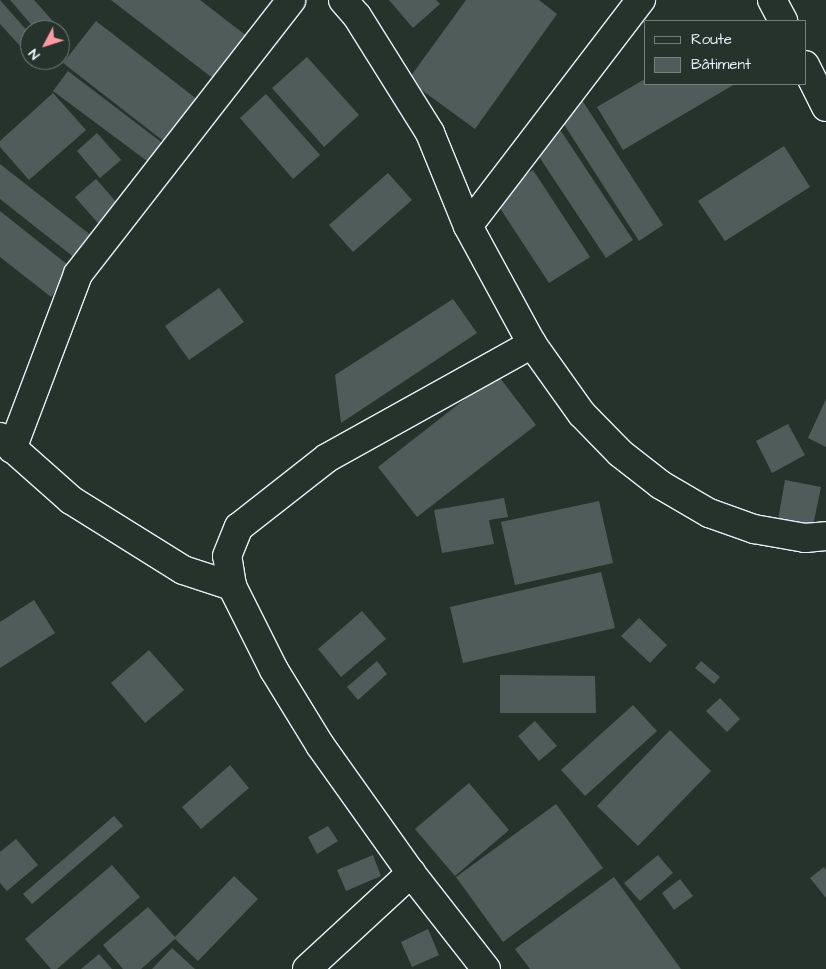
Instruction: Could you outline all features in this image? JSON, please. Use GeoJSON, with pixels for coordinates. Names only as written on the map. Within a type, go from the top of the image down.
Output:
{"type":"FeatureCollection","features":[{"type":"Feature","properties":{"kind":"street"},"geometry":{"type":"LineString","coordinates":[[232,586],[183,570],[71,500],[6,443],[78,274],[291,0]]}},
{"type":"Feature","properties":{"kind":"street"},"geometry":{"type":"LineString","coordinates":[[343,0],[357,16],[430,133],[468,226],[532,344],[582,414],[620,453],[661,484],[709,513],[754,529],[805,538],[826,536]]}},
{"type":"Feature","properties":{"kind":"street"},"geometry":{"type":"LineString","coordinates":[[468,226],[641,0]]}},
{"type":"Feature","properties":{"kind":"street"},"geometry":{"type":"LineString","coordinates":[[772,0],[782,20]]}},
{"type":"Feature","properties":{"kind":"street"},"geometry":{"type":"LineString","coordinates":[[806,67],[826,107]]}},
{"type":"Feature","properties":{"kind":"street"},"geometry":{"type":"LineString","coordinates":[[486,969],[411,872],[320,745],[274,670],[232,586],[227,556],[239,527],[327,458],[532,344]]}},
{"type":"Feature","properties":{"kind":"street"},"geometry":{"type":"LineString","coordinates":[[307,969],[411,872]]}},
{"type":"Feature","properties":{"kind":"building"},"geometry":{"type":"Polygon","coordinates":[[[0,0],[20,23],[20,46],[0,24],[0,0]]]}},
{"type":"Feature","properties":{"kind":"building"},"geometry":{"type":"Polygon","coordinates":[[[10,0],[34,0],[52,20],[27,20],[10,0]]]}},
{"type":"Feature","properties":{"kind":"building"},"geometry":{"type":"Polygon","coordinates":[[[111,0],[200,0],[252,40],[219,83],[111,0]]]}},
{"type":"Feature","properties":{"kind":"building"},"geometry":{"type":"Polygon","coordinates":[[[389,0],[436,0],[440,4],[413,28],[389,0]]]}},
{"type":"Feature","properties":{"kind":"building"},"geometry":{"type":"Polygon","coordinates":[[[466,0],[539,0],[557,14],[475,129],[408,80],[466,0]]]}},
{"type":"Feature","properties":{"kind":"building"},"geometry":{"type":"Polygon","coordinates":[[[96,21],[198,100],[166,143],[70,68],[70,54],[96,21]]]}},
{"type":"Feature","properties":{"kind":"building"},"geometry":{"type":"Polygon","coordinates":[[[307,57],[359,115],[324,147],[272,88],[307,57]]]}},
{"type":"Feature","properties":{"kind":"building"},"geometry":{"type":"Polygon","coordinates":[[[68,71],[165,145],[151,164],[53,91],[68,71]]]}},
{"type":"Feature","properties":{"kind":"building"},"geometry":{"type":"Polygon","coordinates":[[[644,80],[644,85],[733,85],[623,150],[597,107],[644,80]]]}},
{"type":"Feature","properties":{"kind":"building"},"geometry":{"type":"Polygon","coordinates":[[[53,93],[86,130],[29,180],[0,147],[0,141],[53,93]]]}},
{"type":"Feature","properties":{"kind":"building"},"geometry":{"type":"Polygon","coordinates":[[[266,94],[320,155],[293,179],[240,118],[266,94]]]}},
{"type":"Feature","properties":{"kind":"building"},"geometry":{"type":"Polygon","coordinates":[[[580,97],[663,225],[639,241],[556,112],[580,97]]]}},
{"type":"Feature","properties":{"kind":"building"},"geometry":{"type":"Polygon","coordinates":[[[559,128],[633,240],[606,258],[532,146],[559,128]]]}},
{"type":"Feature","properties":{"kind":"building"},"geometry":{"type":"Polygon","coordinates":[[[97,133],[121,160],[100,178],[77,151],[97,133]]]}},
{"type":"Feature","properties":{"kind":"building"},"geometry":{"type":"Polygon","coordinates":[[[784,146],[810,187],[725,241],[698,201],[784,146]]]}},
{"type":"Feature","properties":{"kind":"building"},"geometry":{"type":"Polygon","coordinates":[[[0,164],[97,240],[80,262],[0,199],[0,164]]]}},
{"type":"Feature","properties":{"kind":"building"},"geometry":{"type":"Polygon","coordinates":[[[533,170],[590,257],[549,283],[492,196],[533,170]]]}},
{"type":"Feature","properties":{"kind":"building"},"geometry":{"type":"Polygon","coordinates":[[[388,173],[412,200],[353,252],[329,225],[388,173]]]}},
{"type":"Feature","properties":{"kind":"building"},"geometry":{"type":"Polygon","coordinates":[[[96,179],[126,213],[105,231],[75,197],[96,179]]]}},
{"type":"Feature","properties":{"kind":"building"},"geometry":{"type":"Polygon","coordinates":[[[0,211],[73,269],[51,297],[0,257],[0,211]]]}},
{"type":"Feature","properties":{"kind":"building"},"geometry":{"type":"Polygon","coordinates":[[[219,288],[244,322],[189,360],[165,326],[219,288]]]}},
{"type":"Feature","properties":{"kind":"building"},"geometry":{"type":"Polygon","coordinates":[[[453,299],[477,333],[341,423],[335,375],[453,299]]]}},
{"type":"Feature","properties":{"kind":"building"},"geometry":{"type":"Polygon","coordinates":[[[497,374],[536,425],[417,517],[378,467],[497,374]]]}},
{"type":"Feature","properties":{"kind":"building"},"geometry":{"type":"Polygon","coordinates":[[[826,399],[826,447],[808,438],[826,399]]]}},
{"type":"Feature","properties":{"kind":"building"},"geometry":{"type":"Polygon","coordinates":[[[788,424],[805,455],[772,473],[756,441],[788,424]]]}},
{"type":"Feature","properties":{"kind":"building"},"geometry":{"type":"Polygon","coordinates":[[[785,480],[821,487],[813,526],[778,520],[785,480]]]}},
{"type":"Feature","properties":{"kind":"building"},"geometry":{"type":"Polygon","coordinates":[[[504,498],[508,517],[489,520],[494,544],[442,553],[434,510],[504,498]]]}},
{"type":"Feature","properties":{"kind":"building"},"geometry":{"type":"Polygon","coordinates":[[[599,501],[613,563],[515,585],[501,522],[599,501]]]}},
{"type":"Feature","properties":{"kind":"building"},"geometry":{"type":"Polygon","coordinates":[[[601,572],[615,628],[463,663],[450,607],[601,572]]]}},
{"type":"Feature","properties":{"kind":"building"},"geometry":{"type":"Polygon","coordinates":[[[34,600],[55,633],[0,668],[0,622],[34,600]]]}},
{"type":"Feature","properties":{"kind":"building"},"geometry":{"type":"Polygon","coordinates":[[[362,611],[386,639],[341,677],[318,649],[362,611]]]}},
{"type":"Feature","properties":{"kind":"building"},"geometry":{"type":"Polygon","coordinates":[[[639,618],[667,645],[650,663],[621,636],[639,618]]]}},
{"type":"Feature","properties":{"kind":"building"},"geometry":{"type":"Polygon","coordinates":[[[149,650],[184,690],[145,723],[111,683],[149,650]]]}},
{"type":"Feature","properties":{"kind":"building"},"geometry":{"type":"Polygon","coordinates":[[[377,661],[387,674],[358,700],[347,687],[377,661]]]}},
{"type":"Feature","properties":{"kind":"building"},"geometry":{"type":"Polygon","coordinates":[[[701,661],[720,677],[714,684],[695,668],[701,661]]]}},
{"type":"Feature","properties":{"kind":"building"},"geometry":{"type":"Polygon","coordinates":[[[500,675],[595,676],[596,713],[500,713],[500,675]]]}},
{"type":"Feature","properties":{"kind":"building"},"geometry":{"type":"Polygon","coordinates":[[[720,698],[740,719],[727,732],[706,711],[720,698]]]}},
{"type":"Feature","properties":{"kind":"building"},"geometry":{"type":"Polygon","coordinates":[[[633,705],[657,731],[585,796],[561,770],[633,705]]]}},
{"type":"Feature","properties":{"kind":"building"},"geometry":{"type":"Polygon","coordinates":[[[535,721],[557,746],[539,761],[518,736],[535,721]]]}},
{"type":"Feature","properties":{"kind":"building"},"geometry":{"type":"Polygon","coordinates":[[[670,730],[711,771],[638,846],[597,806],[670,730]]]}},
{"type":"Feature","properties":{"kind":"building"},"geometry":{"type":"Polygon","coordinates":[[[230,765],[249,788],[201,829],[182,807],[230,765]]]}},
{"type":"Feature","properties":{"kind":"building"},"geometry":{"type":"Polygon","coordinates":[[[469,783],[509,830],[455,876],[415,829],[469,783]]]}},
{"type":"Feature","properties":{"kind":"building"},"geometry":{"type":"Polygon","coordinates":[[[556,804],[603,868],[503,942],[456,877],[556,804]]]}},
{"type":"Feature","properties":{"kind":"building"},"geometry":{"type":"Polygon","coordinates":[[[114,816],[123,826],[32,904],[23,894],[114,816]]]}},
{"type":"Feature","properties":{"kind":"building"},"geometry":{"type":"Polygon","coordinates":[[[328,826],[338,841],[317,854],[308,837],[328,826]]]}},
{"type":"Feature","properties":{"kind":"building"},"geometry":{"type":"Polygon","coordinates":[[[16,839],[38,865],[7,891],[0,883],[0,852],[16,839]]]}},
{"type":"Feature","properties":{"kind":"building"},"geometry":{"type":"Polygon","coordinates":[[[373,855],[381,876],[346,891],[337,870],[373,855]]]}},
{"type":"Feature","properties":{"kind":"building"},"geometry":{"type":"Polygon","coordinates":[[[658,855],[673,873],[640,901],[624,883],[658,855]]]}},
{"type":"Feature","properties":{"kind":"building"},"geometry":{"type":"Polygon","coordinates":[[[112,865],[140,897],[57,969],[51,969],[25,939],[112,865]]]}},
{"type":"Feature","properties":{"kind":"building"},"geometry":{"type":"Polygon","coordinates":[[[824,867],[826,870],[826,898],[810,878],[824,867]]]}},
{"type":"Feature","properties":{"kind":"building"},"geometry":{"type":"Polygon","coordinates":[[[234,876],[258,899],[198,961],[175,939],[141,969],[123,969],[103,945],[148,907],[175,937],[234,876]]]}},
{"type":"Feature","properties":{"kind":"building"},"geometry":{"type":"Polygon","coordinates":[[[614,877],[681,969],[530,969],[515,949],[614,877]]]}},
{"type":"Feature","properties":{"kind":"building"},"geometry":{"type":"Polygon","coordinates":[[[680,879],[693,896],[674,910],[662,893],[680,879]]]}},
{"type":"Feature","properties":{"kind":"building"},"geometry":{"type":"Polygon","coordinates":[[[428,929],[439,955],[412,967],[401,942],[428,929]]]}},
{"type":"Feature","properties":{"kind":"building"},"geometry":{"type":"Polygon","coordinates":[[[172,948],[195,969],[152,969],[172,948]]]}},
{"type":"Feature","properties":{"kind":"building"},"geometry":{"type":"Polygon","coordinates":[[[99,954],[112,969],[81,969],[99,954]]]}}]}
